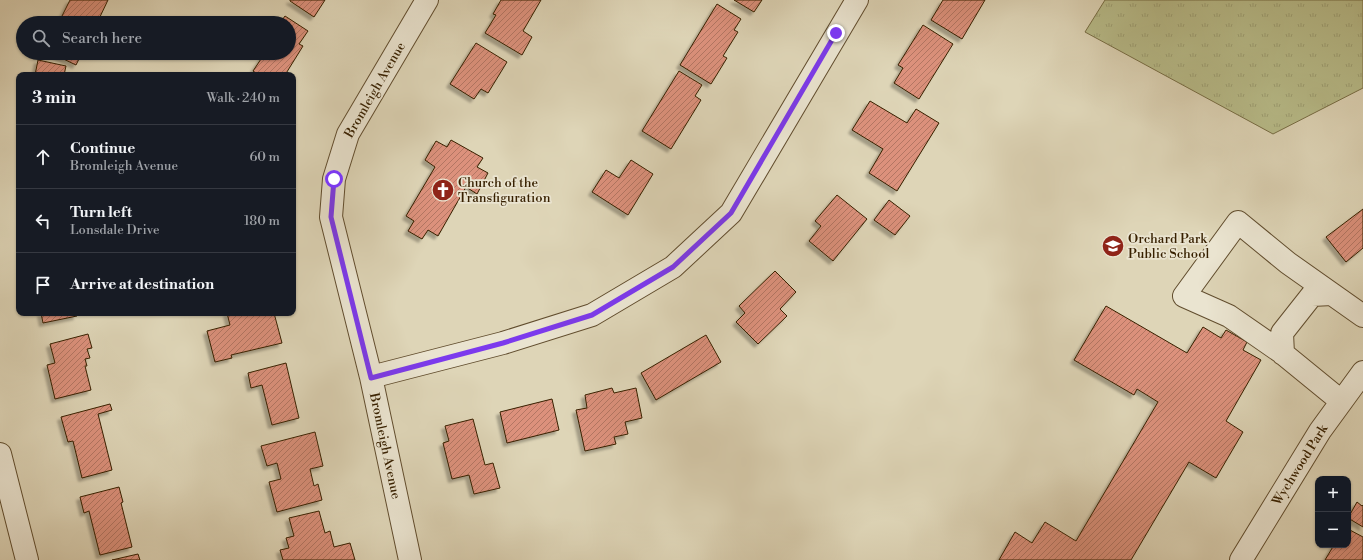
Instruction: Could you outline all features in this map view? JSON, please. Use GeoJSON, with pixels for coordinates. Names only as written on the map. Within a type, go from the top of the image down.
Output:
{"type":"FeatureCollection","features":[{"type":"Feature","properties":{"kind":"street","name":"Bromleigh Avenue"},"geometry":{"type":"LineString","coordinates":[[410,560],[371,378],[331,217],[334,179],[348,134],[427,0]]}},
{"type":"Feature","properties":{"kind":"street"},"geometry":{"type":"LineString","coordinates":[[371,378],[503,343],[592,315],[673,267],[731,213],[857,0]]}},
{"type":"Feature","properties":{"kind":"street"},"geometry":{"type":"LineString","coordinates":[[1341,402],[1283,354],[1229,316],[1184,296],[1238,222],[1288,263],[1363,316]]}},
{"type":"Feature","properties":{"kind":"street"},"geometry":{"type":"LineString","coordinates":[[1283,354],[1282,334],[1312,295],[1332,294]]}},
{"type":"Feature","properties":{"kind":"street","name":"Wychwood Park"},"geometry":{"type":"LineString","coordinates":[[1242,560],[1320,431],[1363,372]]}},
{"type":"Feature","properties":{"kind":"street"},"geometry":{"type":"LineString","coordinates":[[1,461],[27,560]]}},
{"type":"Feature","properties":{"kind":"green space"},"geometry":{"type":"Polygon","coordinates":[[[1105,0],[1363,0],[1363,88],[1273,134],[1085,32],[1105,0]]]}},
{"type":"Feature","properties":{"kind":"building"},"geometry":{"type":"Polygon","coordinates":[[[70,0],[108,0],[100,16],[62,16],[70,0]]]}},
{"type":"Feature","properties":{"kind":"building"},"geometry":{"type":"Polygon","coordinates":[[[290,0],[325,0],[314,17],[290,0]]]}},
{"type":"Feature","properties":{"kind":"building"},"geometry":{"type":"Polygon","coordinates":[[[501,0],[541,0],[523,31],[532,37],[522,55],[485,33],[496,15],[493,14],[501,0]]]}},
{"type":"Feature","properties":{"kind":"building"},"geometry":{"type":"Polygon","coordinates":[[[734,0],[762,0],[754,12],[734,0]]]}},
{"type":"Feature","properties":{"kind":"building"},"geometry":{"type":"Polygon","coordinates":[[[943,0],[985,0],[962,39],[931,20],[943,0]]]}},
{"type":"Feature","properties":{"kind":"building"},"geometry":{"type":"Polygon","coordinates":[[[717,4],[741,19],[734,30],[738,32],[723,56],[727,58],[711,84],[680,65],[717,4]]]}},
{"type":"Feature","properties":{"kind":"building"},"geometry":{"type":"Polygon","coordinates":[[[296,23],[308,31],[299,44],[303,46],[296,57],[296,23]]]}},
{"type":"Feature","properties":{"kind":"building"},"geometry":{"type":"Polygon","coordinates":[[[923,25],[953,44],[919,99],[894,83],[903,68],[898,65],[923,25]]]}},
{"type":"Feature","properties":{"kind":"building"},"geometry":{"type":"Polygon","coordinates":[[[476,43],[507,62],[488,93],[481,89],[474,99],[450,84],[476,43]]]}},
{"type":"Feature","properties":{"kind":"building"},"geometry":{"type":"Polygon","coordinates":[[[38,60],[66,66],[65,72],[36,72],[38,60]]]}},
{"type":"Feature","properties":{"kind":"building"},"geometry":{"type":"Polygon","coordinates":[[[66,60],[78,60],[76,65],[66,60]]]}},
{"type":"Feature","properties":{"kind":"building"},"geometry":{"type":"Polygon","coordinates":[[[260,60],[294,60],[287,72],[253,71],[260,60]]]}},
{"type":"Feature","properties":{"kind":"building"},"geometry":{"type":"Polygon","coordinates":[[[679,71],[702,85],[695,96],[701,100],[671,149],[642,131],[679,71]]]}},
{"type":"Feature","properties":{"kind":"building"},"geometry":{"type":"Polygon","coordinates":[[[870,101],[907,123],[916,109],[939,123],[897,191],[869,173],[883,149],[852,130],[870,101]]]}},
{"type":"Feature","properties":{"kind":"building","name":"Church of the Transfiguration"},"geometry":{"type":"Polygon","coordinates":[[[451,140],[483,158],[477,167],[488,173],[477,194],[466,187],[438,236],[428,230],[422,239],[408,231],[414,221],[406,216],[435,167],[425,160],[436,141],[447,147],[451,140]]]}},
{"type":"Feature","properties":{"kind":"building"},"geometry":{"type":"Polygon","coordinates":[[[631,160],[653,174],[628,215],[592,192],[606,170],[619,178],[631,160]]]}},
{"type":"Feature","properties":{"kind":"building"},"geometry":{"type":"Polygon","coordinates":[[[837,195],[867,219],[833,261],[809,241],[821,226],[815,221],[837,195]]]}},
{"type":"Feature","properties":{"kind":"building"},"geometry":{"type":"Polygon","coordinates":[[[889,200],[910,216],[895,235],[874,220],[889,200]]]}},
{"type":"Feature","properties":{"kind":"building"},"geometry":{"type":"Polygon","coordinates":[[[1363,209],[1363,248],[1346,262],[1326,237],[1363,209]]]}},
{"type":"Feature","properties":{"kind":"building"},"geometry":{"type":"Polygon","coordinates":[[[775,271],[796,292],[780,309],[787,316],[758,344],[736,322],[745,313],[739,306],[775,271]]]}},
{"type":"Feature","properties":{"kind":"building"},"geometry":{"type":"Polygon","coordinates":[[[1106,306],[1187,353],[1203,327],[1221,338],[1226,330],[1247,342],[1243,350],[1261,360],[1226,421],[1243,432],[1216,478],[1189,462],[1131,560],[999,560],[1015,532],[1032,543],[1045,522],[1076,541],[1158,402],[1137,389],[1134,395],[1074,360],[1106,306]]]}},
{"type":"Feature","properties":{"kind":"building"},"geometry":{"type":"Polygon","coordinates":[[[42,316],[77,316],[43,323],[42,316]]]}},
{"type":"Feature","properties":{"kind":"building"},"geometry":{"type":"Polygon","coordinates":[[[228,316],[275,316],[282,343],[231,355],[232,358],[215,362],[207,331],[230,325],[228,316]]]}},
{"type":"Feature","properties":{"kind":"building"},"geometry":{"type":"Polygon","coordinates":[[[88,334],[92,348],[87,349],[90,358],[85,359],[87,366],[85,366],[91,390],[55,399],[47,365],[55,363],[50,344],[88,334]]]}},
{"type":"Feature","properties":{"kind":"building"},"geometry":{"type":"Polygon","coordinates":[[[706,335],[721,362],[656,400],[641,373],[706,335]]]}},
{"type":"Feature","properties":{"kind":"building"},"geometry":{"type":"Polygon","coordinates":[[[286,363],[299,418],[272,425],[262,385],[251,388],[248,373],[286,363]]]}},
{"type":"Feature","properties":{"kind":"building"},"geometry":{"type":"Polygon","coordinates":[[[612,388],[614,393],[636,388],[642,418],[625,422],[628,434],[614,437],[616,444],[585,451],[576,410],[587,408],[585,395],[612,388]]]}},
{"type":"Feature","properties":{"kind":"building"},"geometry":{"type":"Polygon","coordinates":[[[552,399],[559,430],[507,443],[500,412],[552,399]]]}},
{"type":"Feature","properties":{"kind":"building"},"geometry":{"type":"Polygon","coordinates":[[[110,404],[112,410],[98,414],[112,470],[82,478],[73,441],[68,442],[61,417],[110,404]]]}},
{"type":"Feature","properties":{"kind":"building"},"geometry":{"type":"Polygon","coordinates":[[[473,419],[485,465],[493,463],[500,488],[474,494],[469,475],[452,479],[443,443],[449,441],[445,426],[473,419]]]}},
{"type":"Feature","properties":{"kind":"building"},"geometry":{"type":"Polygon","coordinates":[[[315,432],[323,466],[310,469],[314,486],[318,484],[322,500],[277,512],[269,482],[281,479],[277,463],[267,466],[261,446],[315,432]]]}},
{"type":"Feature","properties":{"kind":"building"},"geometry":{"type":"Polygon","coordinates":[[[119,487],[123,502],[121,503],[132,547],[100,555],[89,511],[84,513],[80,497],[119,487]]]}},
{"type":"Feature","properties":{"kind":"building"},"geometry":{"type":"Polygon","coordinates":[[[1357,502],[1362,506],[1363,505],[1363,527],[1351,520],[1351,513],[1357,502]]]}},
{"type":"Feature","properties":{"kind":"building"},"geometry":{"type":"Polygon","coordinates":[[[319,511],[325,533],[330,531],[334,547],[350,543],[355,560],[283,560],[280,550],[289,548],[286,538],[294,536],[289,518],[319,511]]]}},
{"type":"Feature","properties":{"kind":"building"},"geometry":{"type":"Polygon","coordinates":[[[1351,531],[1363,537],[1363,560],[1325,560],[1332,548],[1351,548],[1351,531]]]}},
{"type":"Feature","properties":{"kind":"building"},"geometry":{"type":"Polygon","coordinates":[[[138,554],[140,560],[112,560],[138,554]]]}},
{"type":"Feature","properties":{"kind":"place","name":"Church of the Transfiguration"},"geometry":{"type":"Point","coordinates":[443,190]}},
{"type":"Feature","properties":{"kind":"place","name":"Orchard Park Public School"},"geometry":{"type":"Point","coordinates":[1113,246]}},
{"type":"Feature","properties":{"kind":"route"},"geometry":{"type":"LineString","coordinates":[[334,179],[331,217],[371,378],[503,343],[592,315],[673,267],[731,213],[836,33]]}}]}
